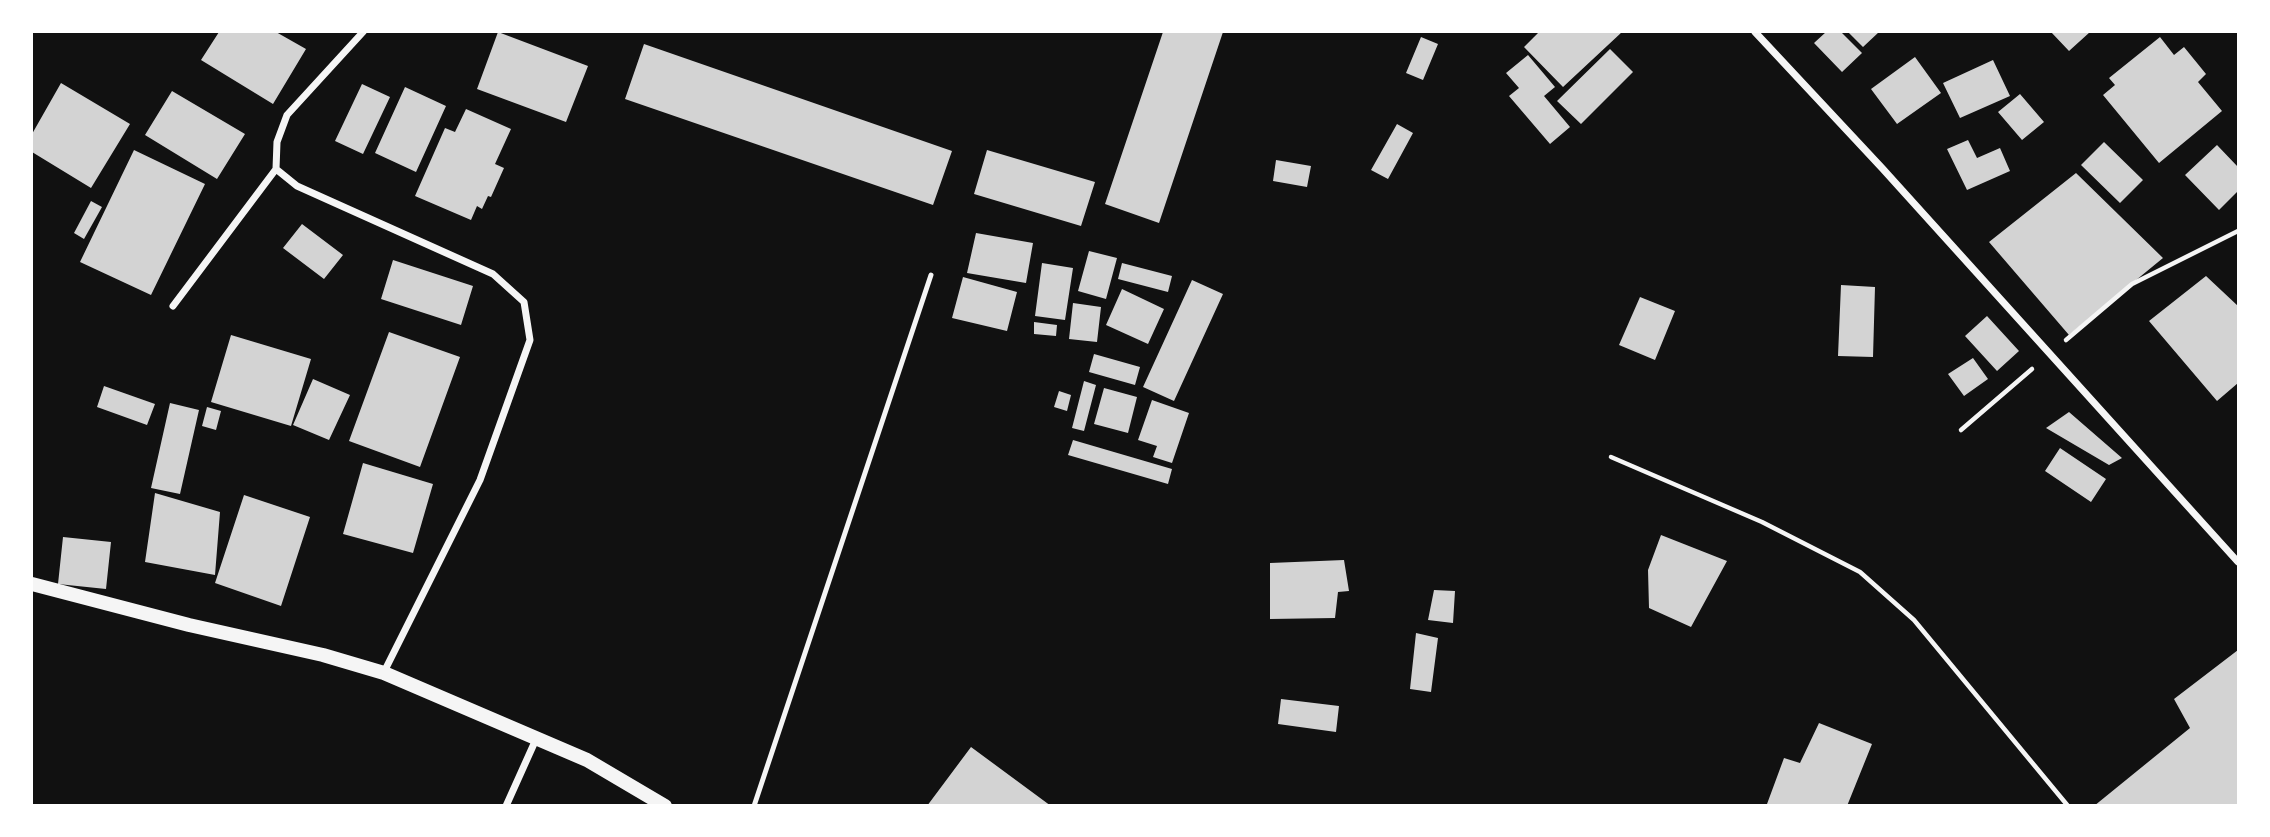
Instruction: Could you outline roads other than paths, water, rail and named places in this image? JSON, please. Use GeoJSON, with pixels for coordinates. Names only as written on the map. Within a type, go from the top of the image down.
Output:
{"type":"FeatureCollection","features":[{"type":"Feature","properties":{"kind":"main road"},"geometry":{"type":"LineString","coordinates":[[32,584],[189,625],[323,655],[384,673],[587,760],[664,806]]}},
{"type":"Feature","properties":{"kind":"street"},"geometry":{"type":"LineString","coordinates":[[173,306],[275,169],[277,142],[287,115],[363,32]]}},
{"type":"Feature","properties":{"kind":"street"},"geometry":{"type":"LineString","coordinates":[[1755,32],[2238,562]]}},
{"type":"Feature","properties":{"kind":"street"},"geometry":{"type":"LineString","coordinates":[[275,169],[297,186],[493,274],[524,302],[530,340],[480,480],[384,673]]}},
{"type":"Feature","properties":{"kind":"street"},"geometry":{"type":"LineString","coordinates":[[506,806],[537,737]]}},
{"type":"Feature","properties":{"kind":"lane"},"geometry":{"type":"LineString","coordinates":[[754,806],[932,275]]}}]}
